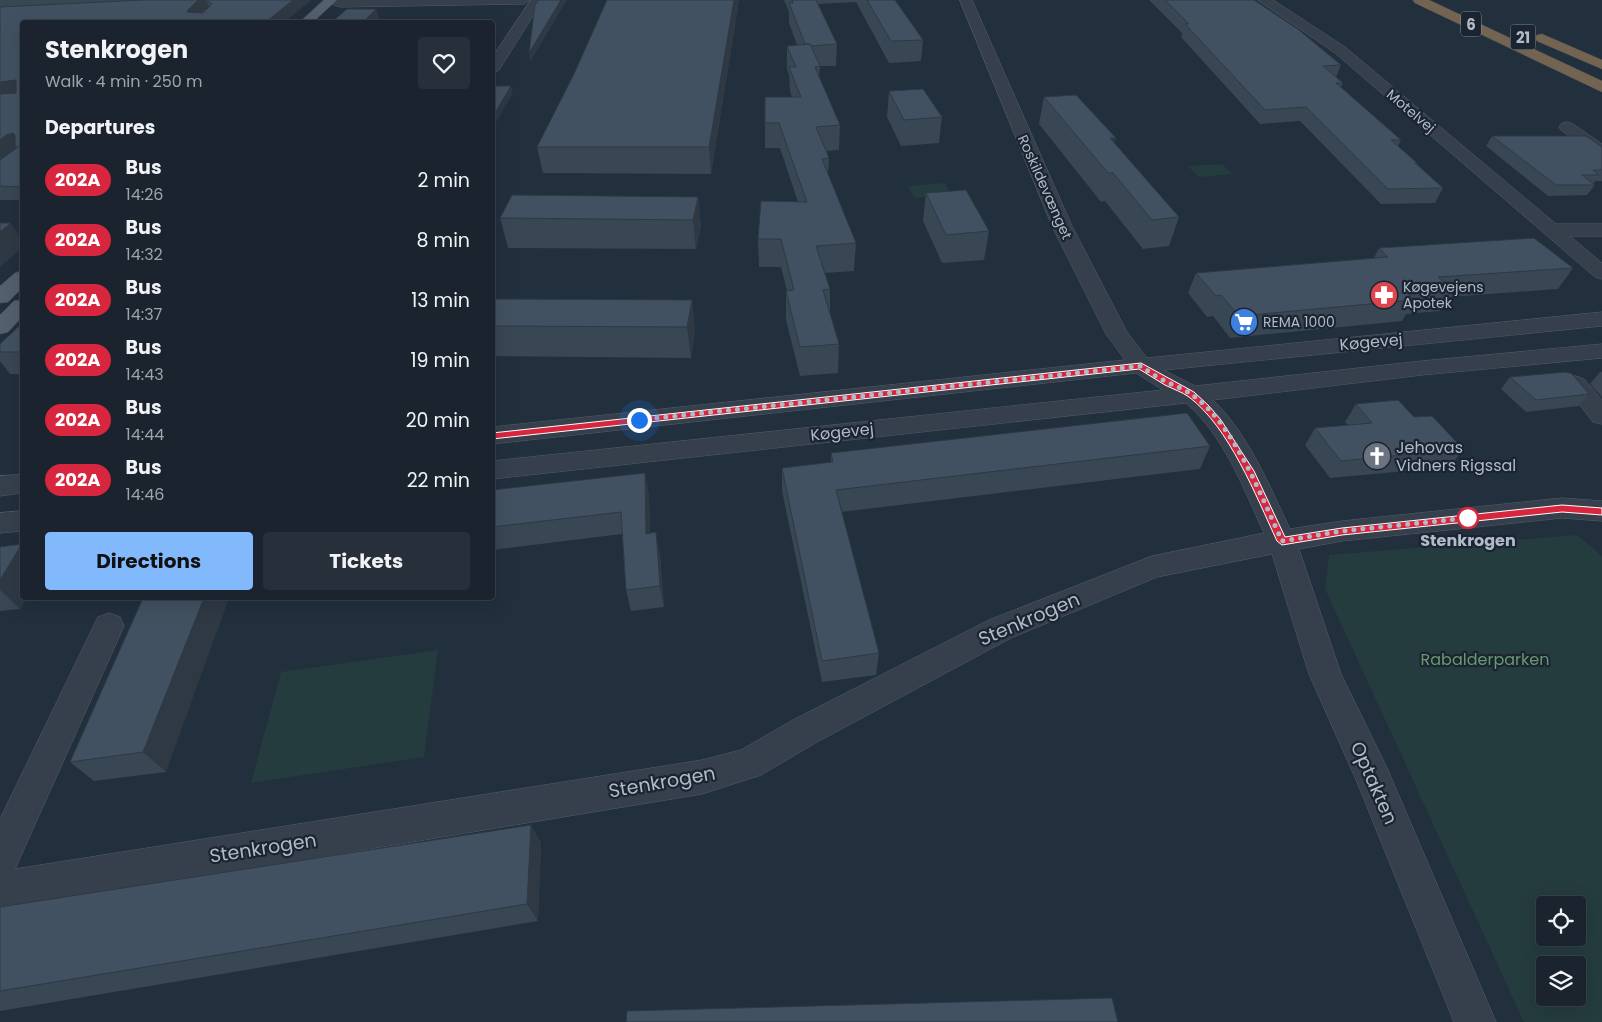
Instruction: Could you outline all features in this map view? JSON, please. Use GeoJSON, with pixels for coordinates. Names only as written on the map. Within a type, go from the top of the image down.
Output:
{"type":"FeatureCollection","features":[{"type":"Feature","properties":{"kind":"highway","name":"6"},"geometry":{"type":"LineString","coordinates":[[1419,0],[1522,49],[1602,92]]}},
{"type":"Feature","properties":{"kind":"highway","name":"21"},"geometry":{"type":"LineString","coordinates":[[1443,0],[1602,74]]}},
{"type":"Feature","properties":{"kind":"highway","name":"6"},"geometry":{"type":"LineString","coordinates":[[1448,0],[1466,7]]}},
{"type":"Feature","properties":{"kind":"highway"},"geometry":{"type":"LineString","coordinates":[[1529,33],[1602,65]]}},
{"type":"Feature","properties":{"kind":"highway","name":"21"},"geometry":{"type":"LineString","coordinates":[[1522,49],[1602,87]]}},
{"type":"Feature","properties":{"kind":"main road"},"geometry":{"type":"LineString","coordinates":[[309,20],[337,1]]}},
{"type":"Feature","properties":{"kind":"main road"},"geometry":{"type":"LineString","coordinates":[[321,20],[337,1]]}},
{"type":"Feature","properties":{"kind":"main road"},"geometry":{"type":"LineString","coordinates":[[0,296],[20,278]]}},
{"type":"Feature","properties":{"kind":"main road"},"geometry":{"type":"LineString","coordinates":[[0,327],[20,308]]}},
{"type":"Feature","properties":{"kind":"street"},"geometry":{"type":"LineString","coordinates":[[337,1],[524,0]]}},
{"type":"Feature","properties":{"kind":"street"},"geometry":{"type":"LineString","coordinates":[[495,65],[537,0]]}},
{"type":"Feature","properties":{"kind":"street","name":"Roskildevænget"},"geometry":{"type":"LineString","coordinates":[[966,0],[986,44],[1016,121],[1076,257],[1117,334],[1141,366]]}},
{"type":"Feature","properties":{"kind":"street","name":"Motelvej"},"geometry":{"type":"LineString","coordinates":[[1264,0],[1340,50],[1602,273]]}},
{"type":"Feature","properties":{"kind":"street"},"geometry":{"type":"LineString","coordinates":[[1567,128],[1602,152]]}},
{"type":"Feature","properties":{"kind":"street"},"geometry":{"type":"LineString","coordinates":[[1552,230],[1602,230]]}},
{"type":"Feature","properties":{"kind":"street","name":"Køgevej"},"geometry":{"type":"LineString","coordinates":[[495,436],[1141,366],[1602,319]]}},
{"type":"Feature","properties":{"kind":"street"},"geometry":{"type":"LineString","coordinates":[[1141,366],[1166,382],[1191,394],[1191,383],[1200,376],[1374,358],[1420,350],[1490,331]]}},
{"type":"Feature","properties":{"kind":"street"},"geometry":{"type":"LineString","coordinates":[[1473,363],[1542,345],[1602,337]]}},
{"type":"Feature","properties":{"kind":"street","name":"Køgevej"},"geometry":{"type":"LineString","coordinates":[[495,470],[1473,363],[1602,351]]}},
{"type":"Feature","properties":{"kind":"street"},"geometry":{"type":"LineString","coordinates":[[842,432],[936,408],[1126,386],[1137,381],[1142,375],[1141,366]]}},
{"type":"Feature","properties":{"kind":"street"},"geometry":{"type":"LineString","coordinates":[[1576,384],[1602,416]]}},
{"type":"Feature","properties":{"kind":"street","name":"Optakten"},"geometry":{"type":"LineString","coordinates":[[1191,394],[1218,422],[1249,471],[1282,541],[1325,674],[1374,780],[1475,1022]]}},
{"type":"Feature","properties":{"kind":"street"},"geometry":{"type":"LineString","coordinates":[[0,486],[20,484]]}},
{"type":"Feature","properties":{"kind":"street"},"geometry":{"type":"LineString","coordinates":[[1282,541],[1342,531],[1562,508],[1602,511]]}},
{"type":"Feature","properties":{"kind":"street"},"geometry":{"type":"LineString","coordinates":[[0,523],[20,521]]}},
{"type":"Feature","properties":{"kind":"street","name":"Stenkrogen"},"geometry":{"type":"LineString","coordinates":[[0,891],[692,778],[729,770],[750,764],[805,731],[1000,629],[1152,567],[1282,541]]}},
{"type":"Feature","properties":{"kind":"street"},"geometry":{"type":"LineString","coordinates":[[0,860],[109,626]]}},
{"type":"Feature","properties":{"kind":"green space"},"geometry":{"type":"Polygon","coordinates":[[[1222,164],[1233,174],[1199,177],[1188,166],[1222,164]]]}},
{"type":"Feature","properties":{"kind":"green space"},"geometry":{"type":"Polygon","coordinates":[[[945,183],[951,195],[914,198],[908,186],[945,183]]]}},
{"type":"Feature","properties":{"kind":"green space","name":"Rabalderparken"},"geometry":{"type":"Polygon","coordinates":[[[1577,535],[1602,556],[1602,1022],[1524,1022],[1325,589],[1329,555],[1577,535]]]}},
{"type":"Feature","properties":{"kind":"green space"},"geometry":{"type":"Polygon","coordinates":[[[438,650],[424,757],[251,783],[281,672],[438,650]]]}},
{"type":"Feature","properties":{"kind":"building"},"geometry":{"type":"Polygon","coordinates":[[[143,0],[198,0],[187,12],[203,13],[212,4],[207,0],[293,0],[268,20],[20,20],[20,187],[0,186],[0,160],[18,147],[15,147],[15,135],[13,133],[6,135],[0,140],[0,94],[16,93],[16,80],[0,82],[0,7],[143,0]]]}},
{"type":"Feature","properties":{"kind":"building"},"geometry":{"type":"Polygon","coordinates":[[[539,0],[561,0],[529,53],[535,5],[539,0]]]}},
{"type":"Feature","properties":{"kind":"building"},"geometry":{"type":"Polygon","coordinates":[[[607,0],[734,0],[709,147],[537,147],[574,74],[607,0]]]}},
{"type":"Feature","properties":{"kind":"building"},"geometry":{"type":"Polygon","coordinates":[[[792,0],[816,0],[837,44],[810,46],[810,44],[805,44],[789,3],[793,3],[792,0]]]}},
{"type":"Feature","properties":{"kind":"building"},"geometry":{"type":"Polygon","coordinates":[[[867,0],[895,0],[923,40],[891,41],[867,0]]]}},
{"type":"Feature","properties":{"kind":"building"},"geometry":{"type":"Polygon","coordinates":[[[1165,0],[1254,0],[1299,30],[1341,65],[1323,66],[1343,83],[1336,83],[1401,140],[1391,140],[1443,188],[1388,189],[1306,107],[1265,110],[1185,24],[1189,24],[1165,0]]]}},
{"type":"Feature","properties":{"kind":"building"},"geometry":{"type":"Polygon","coordinates":[[[347,9],[376,9],[365,20],[334,20],[347,9]]]}},
{"type":"Feature","properties":{"kind":"building"},"geometry":{"type":"Polygon","coordinates":[[[810,44],[820,66],[815,67],[840,125],[816,127],[829,158],[822,159],[856,243],[816,246],[830,289],[823,290],[839,344],[800,347],[786,291],[794,290],[781,239],[758,239],[761,201],[807,202],[779,123],[765,123],[765,97],[801,97],[789,67],[796,67],[787,46],[810,44]]]}},
{"type":"Feature","properties":{"kind":"building"},"geometry":{"type":"Polygon","coordinates":[[[495,86],[511,86],[495,113],[495,86]]]}},
{"type":"Feature","properties":{"kind":"building"},"geometry":{"type":"Polygon","coordinates":[[[923,89],[942,117],[904,120],[889,91],[923,89]]]}},
{"type":"Feature","properties":{"kind":"building"},"geometry":{"type":"Polygon","coordinates":[[[1076,95],[1116,138],[1110,138],[1179,217],[1152,220],[1113,173],[1108,173],[1044,97],[1076,95]]]}},
{"type":"Feature","properties":{"kind":"building"},"geometry":{"type":"Polygon","coordinates":[[[1492,136],[1586,136],[1602,147],[1602,170],[1593,170],[1599,175],[1582,175],[1595,185],[1556,185],[1492,136]]]}},
{"type":"Feature","properties":{"kind":"building"},"geometry":{"type":"Polygon","coordinates":[[[966,190],[989,231],[946,235],[926,193],[966,190]]]}},
{"type":"Feature","properties":{"kind":"building"},"geometry":{"type":"Polygon","coordinates":[[[512,195],[698,197],[693,220],[500,218],[512,195]]]}},
{"type":"Feature","properties":{"kind":"building"},"geometry":{"type":"Polygon","coordinates":[[[0,223],[11,223],[0,232],[0,223]]]}},
{"type":"Feature","properties":{"kind":"building"},"geometry":{"type":"Polygon","coordinates":[[[1534,238],[1573,268],[1438,277],[1453,290],[1408,294],[1414,300],[1239,316],[1221,295],[1216,296],[1196,273],[1388,257],[1379,248],[1534,238]]]}},
{"type":"Feature","properties":{"kind":"building"},"geometry":{"type":"Polygon","coordinates":[[[495,299],[692,300],[687,327],[495,326],[495,299]]]}},
{"type":"Feature","properties":{"kind":"building"},"geometry":{"type":"Polygon","coordinates":[[[20,327],[20,352],[0,352],[0,344],[20,327]]]}},
{"type":"Feature","properties":{"kind":"building"},"geometry":{"type":"Polygon","coordinates":[[[1566,372],[1572,374],[1589,394],[1536,400],[1510,377],[1566,372]]]}},
{"type":"Feature","properties":{"kind":"building"},"geometry":{"type":"Polygon","coordinates":[[[1398,400],[1414,417],[1432,416],[1463,449],[1341,461],[1315,428],[1372,423],[1356,404],[1398,400]]]}},
{"type":"Feature","properties":{"kind":"building"},"geometry":{"type":"Polygon","coordinates":[[[1187,413],[1210,446],[836,490],[879,653],[822,661],[782,468],[833,462],[831,453],[1187,413]]]}},
{"type":"Feature","properties":{"kind":"building"},"geometry":{"type":"Polygon","coordinates":[[[645,473],[646,534],[656,532],[660,586],[626,590],[621,512],[495,527],[495,490],[645,473]]]}},
{"type":"Feature","properties":{"kind":"building"},"geometry":{"type":"Polygon","coordinates":[[[20,544],[0,580],[0,547],[20,544]]]}},
{"type":"Feature","properties":{"kind":"building"},"geometry":{"type":"Polygon","coordinates":[[[142,600],[203,600],[143,752],[70,762],[142,600]]]}},
{"type":"Feature","properties":{"kind":"building"},"geometry":{"type":"Polygon","coordinates":[[[531,825],[527,904],[0,991],[0,907],[531,825]]]}},
{"type":"Feature","properties":{"kind":"building"},"geometry":{"type":"Polygon","coordinates":[[[1112,998],[1118,1022],[626,1022],[627,1011],[1112,998]]]}},
{"type":"Feature","properties":{"kind":"bus line","name":"202A"},"geometry":{"type":"LineString","coordinates":[[495,436],[1141,366],[1166,382],[1191,394],[1218,422],[1249,471],[1282,541],[1342,531],[1562,508],[1602,511]]}},
{"type":"Feature","properties":{"kind":"place","name":"Køgevejens Apotek"},"geometry":{"type":"Point","coordinates":[1384,295]}},
{"type":"Feature","properties":{"kind":"place","name":"REMA 1000"},"geometry":{"type":"Point","coordinates":[1244,322]}},
{"type":"Feature","properties":{"kind":"place","name":"Jehovas Vidners Rigssal"},"geometry":{"type":"Point","coordinates":[1377,456]}},
{"type":"Feature","properties":{"kind":"place","name":"Stenkrogen"},"geometry":{"type":"Point","coordinates":[1468,518]}},
{"type":"Feature","properties":{"kind":"route"},"geometry":{"type":"LineString","coordinates":[[639,420],[1141,366],[1166,382],[1191,394],[1218,422],[1249,471],[1282,541],[1342,531],[1468,518]]}}]}
